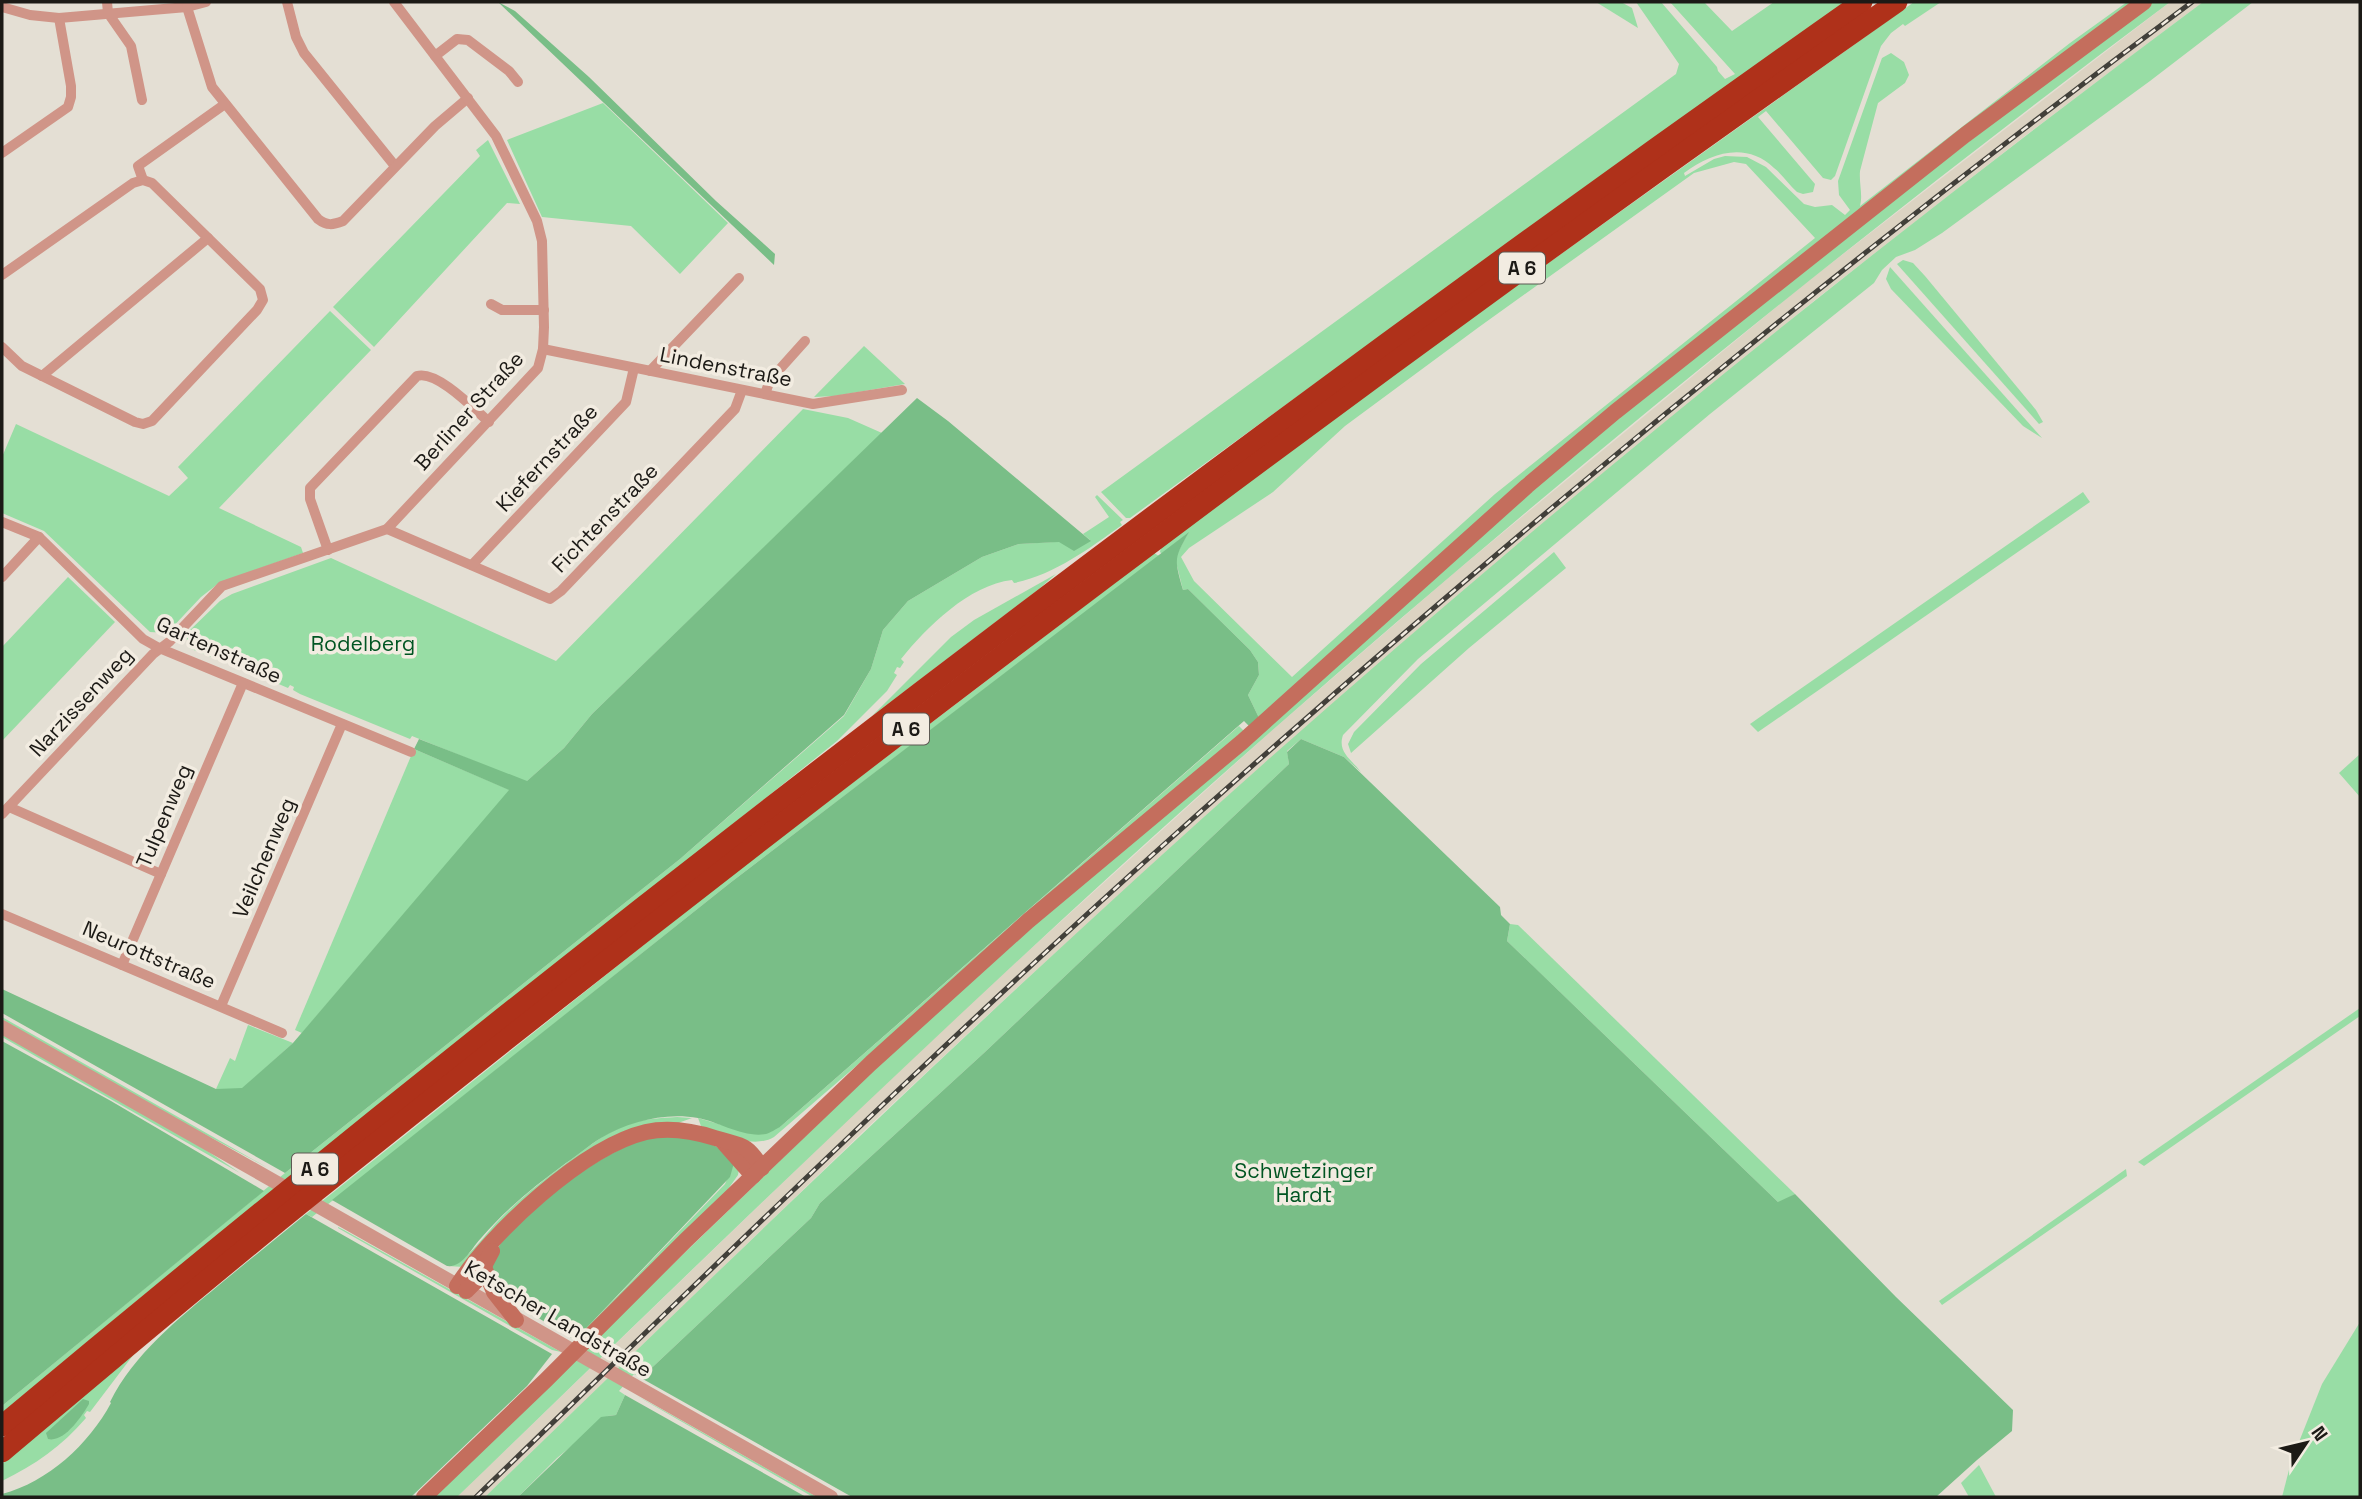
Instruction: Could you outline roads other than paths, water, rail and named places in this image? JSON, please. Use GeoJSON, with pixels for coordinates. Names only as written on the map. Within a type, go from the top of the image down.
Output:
{"type":"FeatureCollection","features":[{"type":"Feature","properties":{"kind":"highway","name":"A 6"},"geometry":{"type":"LineString","coordinates":[[2,1451],[314,1193],[1142,537],[1519,247],[1862,2]]}},
{"type":"Feature","properties":{"kind":"highway","name":"A 6"},"geometry":{"type":"LineString","coordinates":[[2,1426],[299,1181],[830,762],[1142,537],[1897,2]]}},
{"type":"Feature","properties":{"kind":"main road"},"geometry":{"type":"LineString","coordinates":[[424,1497],[788,1142],[977,967],[1242,742],[1566,453],[1954,143],[2144,2]]}},
{"type":"Feature","properties":{"kind":"main road"},"geometry":{"type":"LineString","coordinates":[[462,1289],[489,1245],[539,1196],[620,1141],[645,1132],[665,1130],[702,1134],[748,1148],[788,1142]]}},
{"type":"Feature","properties":{"kind":"main road"},"geometry":{"type":"LineString","coordinates":[[721,1140],[757,1172]]}},
{"type":"Feature","properties":{"kind":"main road"},"geometry":{"type":"LineString","coordinates":[[748,1148],[757,1172]]}},
{"type":"Feature","properties":{"kind":"main road"},"geometry":{"type":"LineString","coordinates":[[462,1289],[476,1281],[501,1233]]}},
{"type":"Feature","properties":{"kind":"main road"},"geometry":{"type":"LineString","coordinates":[[484,1267],[494,1292],[516,1320]]}},
{"type":"Feature","properties":{"kind":"street"},"geometry":{"type":"LineString","coordinates":[[2,7],[30,15],[59,18],[108,7],[206,2]]}},
{"type":"Feature","properties":{"kind":"street"},"geometry":{"type":"LineString","coordinates":[[287,2],[296,37],[304,53],[395,166]]}},
{"type":"Feature","properties":{"kind":"street","name":"Berliner Straße"},"geometry":{"type":"LineString","coordinates":[[159,648],[169,642],[222,586],[387,529],[538,368],[543,349],[544,310],[542,241],[537,221],[496,136],[394,2]]}},
{"type":"Feature","properties":{"kind":"street"},"geometry":{"type":"LineString","coordinates":[[193,4],[212,87],[318,219],[325,224],[333,225],[343,221],[435,126],[468,98]]}},
{"type":"Feature","properties":{"kind":"street"},"geometry":{"type":"LineString","coordinates":[[108,7],[131,46],[142,100]]}},
{"type":"Feature","properties":{"kind":"street"},"geometry":{"type":"LineString","coordinates":[[2,153],[68,107],[71,86],[59,18]]}},
{"type":"Feature","properties":{"kind":"street"},"geometry":{"type":"LineString","coordinates":[[435,56],[457,39],[468,40],[509,71],[518,82]]}},
{"type":"Feature","properties":{"kind":"street"},"geometry":{"type":"LineString","coordinates":[[143,180],[138,166],[225,104]]}},
{"type":"Feature","properties":{"kind":"street"},"geometry":{"type":"LineString","coordinates":[[2,275],[133,183],[143,180],[152,183],[260,289],[263,300],[257,310],[152,421],[143,424],[22,366],[2,347]]}},
{"type":"Feature","properties":{"kind":"street"},"geometry":{"type":"LineString","coordinates":[[42,376],[208,238]]}},
{"type":"Feature","properties":{"kind":"street"},"geometry":{"type":"LineString","coordinates":[[650,371],[738,278]]}},
{"type":"Feature","properties":{"kind":"street"},"geometry":{"type":"LineString","coordinates":[[491,303],[502,310],[544,310]]}},
{"type":"Feature","properties":{"kind":"street"},"geometry":{"type":"LineString","coordinates":[[765,394],[769,380],[805,341]]}},
{"type":"Feature","properties":{"kind":"street","name":"Lindenstraße"},"geometry":{"type":"LineString","coordinates":[[543,349],[813,404],[902,390]]}},
{"type":"Feature","properties":{"kind":"street","name":"Kiefernstraße"},"geometry":{"type":"LineString","coordinates":[[472,565],[626,402],[634,368]]}},
{"type":"Feature","properties":{"kind":"street"},"geometry":{"type":"LineString","coordinates":[[328,550],[310,499],[310,488],[417,376],[425,374],[436,378],[489,422]]}},
{"type":"Feature","properties":{"kind":"street","name":"Fichtenstraße"},"geometry":{"type":"LineString","coordinates":[[387,529],[550,599],[561,592],[735,409],[743,390]]}},
{"type":"Feature","properties":{"kind":"street","name":"Gartenstraße"},"geometry":{"type":"LineString","coordinates":[[2,522],[40,537],[143,639],[159,648],[411,752]]}},
{"type":"Feature","properties":{"kind":"street"},"geometry":{"type":"LineString","coordinates":[[2,577],[40,537]]}},
{"type":"Feature","properties":{"kind":"street","name":"Narzissenweg"},"geometry":{"type":"LineString","coordinates":[[5,811],[159,648]]}},
{"type":"Feature","properties":{"kind":"street","name":"Tulpenweg"},"geometry":{"type":"LineString","coordinates":[[122,965],[243,682]]}},
{"type":"Feature","properties":{"kind":"street","name":"Veilchenweg"},"geometry":{"type":"LineString","coordinates":[[222,1006],[342,724]]}},
{"type":"Feature","properties":{"kind":"street"},"geometry":{"type":"LineString","coordinates":[[5,811],[161,874]]}},
{"type":"Feature","properties":{"kind":"street","name":"Neurottstraße"},"geometry":{"type":"LineString","coordinates":[[2,914],[282,1033]]}},
{"type":"Feature","properties":{"kind":"street","name":"Ketscher Landstraße"},"geometry":{"type":"LineString","coordinates":[[2,1027],[831,1497]]}},
{"type":"Feature","properties":{"kind":"railway"},"geometry":{"type":"LineString","coordinates":[[476,1497],[971,1021],[1140,866],[1395,641],[1525,530],[1788,314],[2056,104],[2192,2]]}},
{"type":"Feature","properties":{"kind":"park label","name":"Rodelberg"},"geometry":{"type":"Point","coordinates":[363,644]}},
{"type":"Feature","properties":{"kind":"park label","name":"Schwetzinger Hardt"},"geometry":{"type":"Point","coordinates":[1304,1183]}}]}
